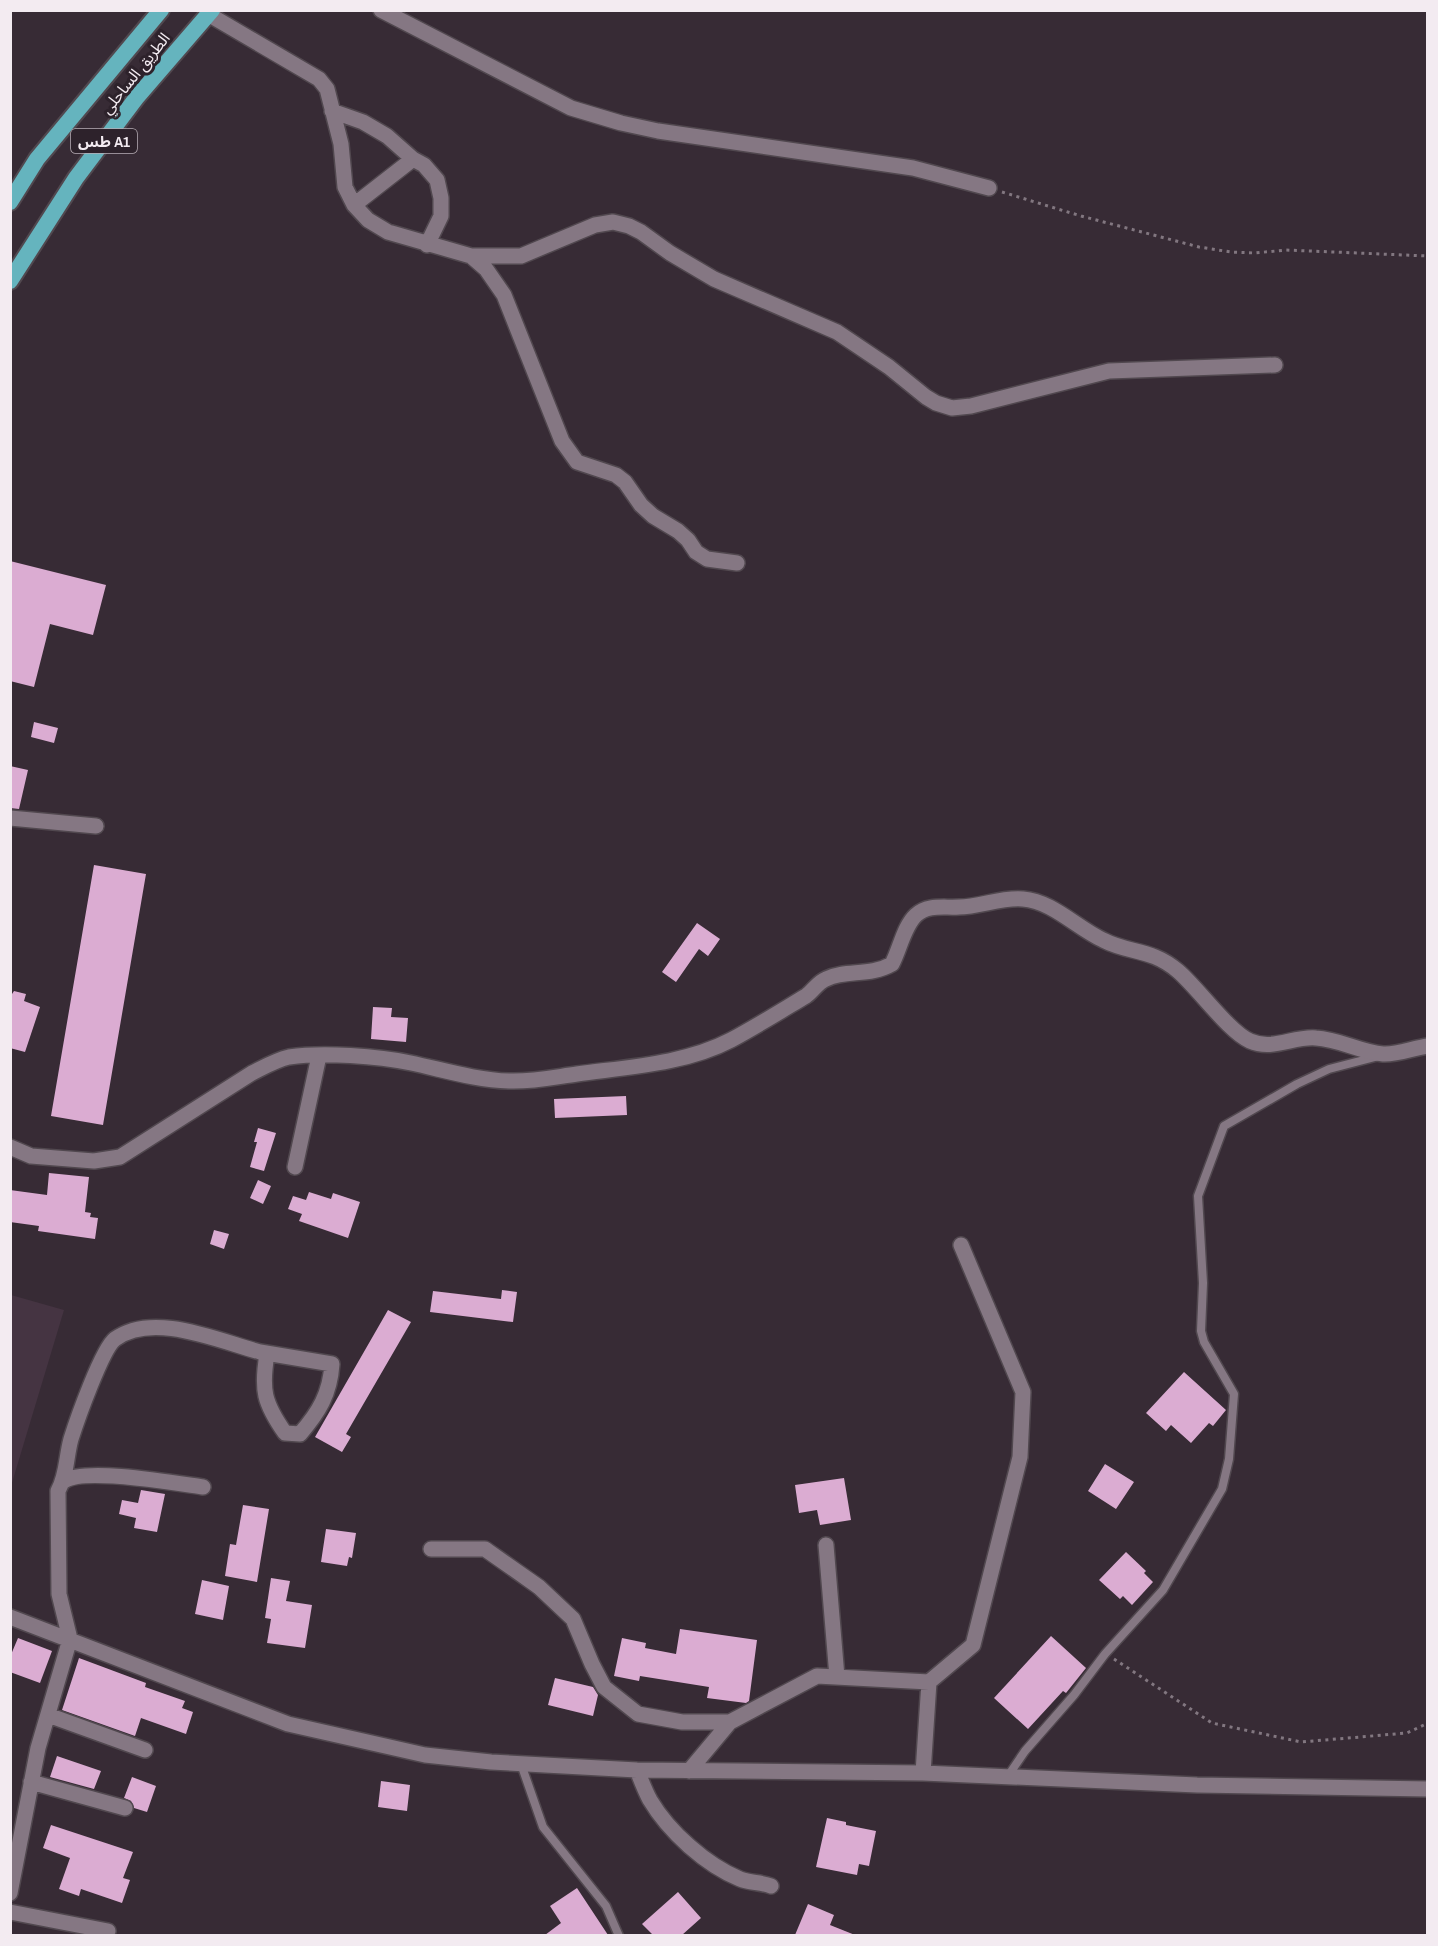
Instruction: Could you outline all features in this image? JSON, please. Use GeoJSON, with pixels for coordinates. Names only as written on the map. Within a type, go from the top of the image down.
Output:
{"type":"FeatureCollection","features":[{"type":"Feature","properties":{"kind":"highway","name":"الطريق الساحلي"},"geometry":{"type":"LineString","coordinates":[[10,202],[37,159],[161,10]]}},
{"type":"Feature","properties":{"kind":"highway","name":"الطريق الساحلي"},"geometry":{"type":"LineString","coordinates":[[10,281],[76,178],[137,97],[210,13]]}},
{"type":"Feature","properties":{"kind":"street"},"geometry":{"type":"LineString","coordinates":[[381,10],[586,114],[658,131],[913,168],[989,188]]}},
{"type":"Feature","properties":{"kind":"street"},"geometry":{"type":"LineString","coordinates":[[210,13],[319,79],[327,89],[341,144],[345,187],[354,205],[368,220],[388,232],[427,245],[471,256],[521,256],[595,225],[613,222],[629,226],[655,241],[670,254],[714,279],[837,332],[943,407],[971,406],[1109,371],[1275,365]]}},
{"type":"Feature","properties":{"kind":"street"},"geometry":{"type":"LineString","coordinates":[[332,111],[363,122],[387,136],[413,159],[424,165],[437,180],[441,198],[441,216],[427,245]]}},
{"type":"Feature","properties":{"kind":"street"},"geometry":{"type":"LineString","coordinates":[[354,205],[413,159]]}},
{"type":"Feature","properties":{"kind":"street"},"geometry":{"type":"LineString","coordinates":[[471,256],[486,269],[504,295],[562,441],[573,458],[577,462],[616,476],[625,482],[641,505],[653,516],[678,531],[696,552],[707,559],[737,563]]}},
{"type":"Feature","properties":{"kind":"street"},"geometry":{"type":"LineString","coordinates":[[10,818],[96,826]]}},
{"type":"Feature","properties":{"kind":"street"},"geometry":{"type":"LineString","coordinates":[[10,1148],[31,1156],[94,1161],[120,1156],[134,1150],[252,1073],[289,1058],[319,1056],[378,1058],[478,1079],[512,1082],[660,1062],[701,1053],[728,1042],[809,994],[825,979],[875,971],[892,964],[914,917],[923,910],[940,906],[960,907],[1021,898],[1036,901],[1106,942],[1149,953],[1160,959],[1178,971],[1234,1030],[1249,1040],[1270,1045],[1314,1037],[1386,1054],[1428,1046]]}},
{"type":"Feature","properties":{"kind":"street"},"geometry":{"type":"LineString","coordinates":[[295,1167],[319,1056]]}},
{"type":"Feature","properties":{"kind":"street"},"geometry":{"type":"LineString","coordinates":[[689,1771],[730,1722],[817,1676],[929,1682],[973,1645],[1020,1457],[1023,1392],[961,1245]]}},
{"type":"Feature","properties":{"kind":"street"},"geometry":{"type":"LineString","coordinates":[[64,1481],[71,1441],[93,1376],[114,1340],[141,1327],[169,1327],[267,1354],[262,1381],[272,1413],[285,1433],[300,1434],[318,1413],[331,1382],[332,1364],[260,1352]]}},
{"type":"Feature","properties":{"kind":"street"},"geometry":{"type":"LineString","coordinates":[[10,1893],[31,1782],[70,1639],[59,1594],[58,1491],[69,1477],[79,1475],[134,1478],[203,1486]]}},
{"type":"Feature","properties":{"kind":"street"},"geometry":{"type":"LineString","coordinates":[[826,1545],[837,1677]]}},
{"type":"Feature","properties":{"kind":"street"},"geometry":{"type":"LineString","coordinates":[[431,1549],[485,1549],[540,1587],[573,1618],[604,1687],[638,1714],[682,1722],[730,1722]]}},
{"type":"Feature","properties":{"kind":"street"},"geometry":{"type":"LineString","coordinates":[[10,1617],[288,1724],[372,1745],[425,1755],[521,1764],[637,1770],[923,1773],[1197,1785],[1428,1789]]}},
{"type":"Feature","properties":{"kind":"street"},"geometry":{"type":"LineString","coordinates":[[923,1773],[929,1682]]}},
{"type":"Feature","properties":{"kind":"street"},"geometry":{"type":"LineString","coordinates":[[48,1715],[145,1750]]}},
{"type":"Feature","properties":{"kind":"street"},"geometry":{"type":"LineString","coordinates":[[637,1770],[650,1800],[679,1837],[708,1862],[742,1880],[761,1882],[771,1886]]}},
{"type":"Feature","properties":{"kind":"street"},"geometry":{"type":"LineString","coordinates":[[31,1782],[125,1808]]}},
{"type":"Feature","properties":{"kind":"street"},"geometry":{"type":"LineString","coordinates":[[10,1912],[108,1931]]}},
{"type":"Feature","properties":{"kind":"lane"},"geometry":{"type":"LineString","coordinates":[[1008,1776],[1025,1751],[1074,1695],[1105,1654],[1163,1590],[1222,1489],[1229,1459],[1234,1394],[1204,1341],[1201,1330],[1203,1283],[1198,1196],[1224,1126],[1297,1084],[1329,1069],[1386,1054]]}},
{"type":"Feature","properties":{"kind":"lane"},"geometry":{"type":"LineString","coordinates":[[521,1764],[543,1827],[606,1906],[619,1935]]}},
{"type":"Feature","properties":{"kind":"path"},"geometry":{"type":"LineString","coordinates":[[989,188],[1091,219],[1199,247],[1231,252],[1255,253],[1286,250],[1428,256]]}},
{"type":"Feature","properties":{"kind":"path"},"geometry":{"type":"LineString","coordinates":[[1105,1654],[1212,1723],[1301,1742],[1407,1732],[1428,1724]]}},
{"type":"Feature","properties":{"kind":"shaded area"},"geometry":{"type":"Polygon","coordinates":[[[10,1295],[64,1310],[11,1486],[10,1295]]]}},
{"type":"Feature","properties":{"kind":"building"},"geometry":{"type":"Polygon","coordinates":[[[10,561],[106,585],[93,635],[50,624],[34,687],[10,681],[10,561]]]}},
{"type":"Feature","properties":{"kind":"building"},"geometry":{"type":"Polygon","coordinates":[[[34,722],[58,728],[54,743],[31,737],[34,722]]]}},
{"type":"Feature","properties":{"kind":"building"},"geometry":{"type":"Polygon","coordinates":[[[10,766],[28,770],[19,809],[10,808],[10,766]]]}},
{"type":"Feature","properties":{"kind":"building"},"geometry":{"type":"Polygon","coordinates":[[[94,865],[146,874],[103,1125],[51,1116],[94,865]]]}},
{"type":"Feature","properties":{"kind":"building"},"geometry":{"type":"Polygon","coordinates":[[[697,923],[720,939],[708,956],[699,949],[676,982],[662,972],[697,923]]]}},
{"type":"Feature","properties":{"kind":"building"},"geometry":{"type":"Polygon","coordinates":[[[14,991],[26,994],[24,1001],[40,1007],[25,1052],[10,1048],[10,997],[14,991]]]}},
{"type":"Feature","properties":{"kind":"building"},"geometry":{"type":"Polygon","coordinates":[[[373,1007],[392,1008],[391,1017],[408,1018],[406,1042],[371,1039],[373,1007]]]}},
{"type":"Feature","properties":{"kind":"building"},"geometry":{"type":"Polygon","coordinates":[[[626,1096],[627,1115],[555,1118],[554,1099],[626,1096]]]}},
{"type":"Feature","properties":{"kind":"building"},"geometry":{"type":"Polygon","coordinates":[[[258,1128],[276,1133],[264,1171],[250,1167],[257,1142],[254,1142],[258,1128]]]}},
{"type":"Feature","properties":{"kind":"building"},"geometry":{"type":"Polygon","coordinates":[[[49,1173],[89,1177],[85,1212],[91,1213],[90,1217],[98,1218],[95,1239],[38,1231],[39,1226],[10,1222],[10,1190],[47,1195],[49,1173]]]}},
{"type":"Feature","properties":{"kind":"building"},"geometry":{"type":"Polygon","coordinates":[[[258,1180],[271,1186],[263,1204],[250,1198],[258,1180]]]}},
{"type":"Feature","properties":{"kind":"building"},"geometry":{"type":"Polygon","coordinates":[[[309,1192],[331,1199],[333,1193],[360,1202],[348,1238],[299,1221],[302,1214],[288,1209],[293,1196],[306,1200],[309,1192]]]}},
{"type":"Feature","properties":{"kind":"building"},"geometry":{"type":"Polygon","coordinates":[[[214,1230],[229,1234],[224,1249],[210,1244],[214,1230]]]}},
{"type":"Feature","properties":{"kind":"building"},"geometry":{"type":"Polygon","coordinates":[[[502,1290],[517,1292],[513,1322],[430,1312],[433,1291],[501,1299],[502,1290]]]}},
{"type":"Feature","properties":{"kind":"building"},"geometry":{"type":"Polygon","coordinates":[[[388,1310],[411,1322],[346,1434],[351,1437],[342,1452],[315,1437],[388,1310]]]}},
{"type":"Feature","properties":{"kind":"building"},"geometry":{"type":"Polygon","coordinates":[[[1184,1372],[1226,1410],[1213,1426],[1209,1423],[1191,1443],[1171,1425],[1166,1431],[1146,1413],[1184,1372]]]}},
{"type":"Feature","properties":{"kind":"building"},"geometry":{"type":"Polygon","coordinates":[[[1105,1464],[1134,1482],[1116,1509],[1088,1491],[1105,1464]]]}},
{"type":"Feature","properties":{"kind":"building"},"geometry":{"type":"Polygon","coordinates":[[[844,1478],[851,1520],[820,1525],[817,1510],[799,1513],[795,1485],[844,1478]]]}},
{"type":"Feature","properties":{"kind":"building"},"geometry":{"type":"Polygon","coordinates":[[[141,1490],[165,1494],[157,1532],[134,1528],[136,1518],[119,1514],[122,1500],[138,1503],[141,1490]]]}},
{"type":"Feature","properties":{"kind":"building"},"geometry":{"type":"Polygon","coordinates":[[[243,1505],[269,1509],[257,1582],[225,1576],[230,1544],[236,1545],[243,1505]]]}},
{"type":"Feature","properties":{"kind":"building"},"geometry":{"type":"Polygon","coordinates":[[[326,1529],[356,1533],[352,1558],[349,1557],[347,1566],[321,1562],[326,1529]]]}},
{"type":"Feature","properties":{"kind":"building"},"geometry":{"type":"Polygon","coordinates":[[[1126,1552],[1146,1571],[1144,1573],[1153,1582],[1132,1605],[1123,1596],[1120,1599],[1099,1580],[1126,1552]]]}},
{"type":"Feature","properties":{"kind":"building"},"geometry":{"type":"Polygon","coordinates":[[[271,1578],[290,1581],[286,1601],[312,1605],[305,1648],[267,1643],[271,1619],[265,1618],[271,1578]]]}},
{"type":"Feature","properties":{"kind":"building"},"geometry":{"type":"Polygon","coordinates":[[[202,1580],[229,1586],[223,1620],[195,1614],[202,1580]]]}},
{"type":"Feature","properties":{"kind":"building"},"geometry":{"type":"Polygon","coordinates":[[[680,1629],[757,1640],[749,1701],[746,1703],[707,1698],[709,1687],[640,1676],[639,1681],[614,1676],[622,1638],[646,1643],[645,1648],[676,1654],[680,1629]]]}},
{"type":"Feature","properties":{"kind":"building"},"geometry":{"type":"Polygon","coordinates":[[[1051,1636],[1086,1668],[1066,1693],[1063,1691],[1028,1729],[994,1698],[1051,1636]]]}},
{"type":"Feature","properties":{"kind":"building"},"geometry":{"type":"Polygon","coordinates":[[[18,1638],[52,1651],[40,1683],[10,1672],[10,1657],[18,1638]]]}},
{"type":"Feature","properties":{"kind":"building"},"geometry":{"type":"Polygon","coordinates":[[[79,1658],[146,1683],[145,1687],[185,1701],[182,1708],[193,1712],[186,1734],[141,1718],[135,1736],[62,1710],[79,1658]]]}},
{"type":"Feature","properties":{"kind":"building"},"geometry":{"type":"Polygon","coordinates":[[[555,1678],[593,1687],[598,1695],[593,1716],[548,1705],[555,1678]]]}},
{"type":"Feature","properties":{"kind":"building"},"geometry":{"type":"Polygon","coordinates":[[[57,1756],[101,1771],[94,1789],[50,1777],[57,1756]]]}},
{"type":"Feature","properties":{"kind":"building"},"geometry":{"type":"Polygon","coordinates":[[[132,1777],[156,1786],[147,1812],[134,1808],[131,1801],[124,1798],[132,1777]]]}},
{"type":"Feature","properties":{"kind":"building"},"geometry":{"type":"Polygon","coordinates":[[[381,1781],[410,1785],[407,1811],[378,1807],[381,1781]]]}},
{"type":"Feature","properties":{"kind":"building"},"geometry":{"type":"Polygon","coordinates":[[[827,1818],[846,1822],[846,1825],[876,1831],[869,1866],[859,1864],[857,1875],[816,1867],[827,1818]]]}},
{"type":"Feature","properties":{"kind":"building"},"geometry":{"type":"Polygon","coordinates":[[[51,1825],[133,1852],[123,1878],[130,1880],[122,1903],[81,1889],[79,1896],[59,1889],[70,1858],[43,1848],[51,1825]]]}},
{"type":"Feature","properties":{"kind":"building"},"geometry":{"type":"Polygon","coordinates":[[[577,1888],[608,1935],[545,1935],[561,1923],[550,1906],[577,1888]]]}},
{"type":"Feature","properties":{"kind":"building"},"geometry":{"type":"Polygon","coordinates":[[[678,1892],[701,1918],[682,1935],[653,1935],[642,1924],[678,1892]]]}},
{"type":"Feature","properties":{"kind":"building"},"geometry":{"type":"Polygon","coordinates":[[[808,1904],[834,1915],[830,1925],[855,1935],[795,1935],[808,1904]]]}}]}
